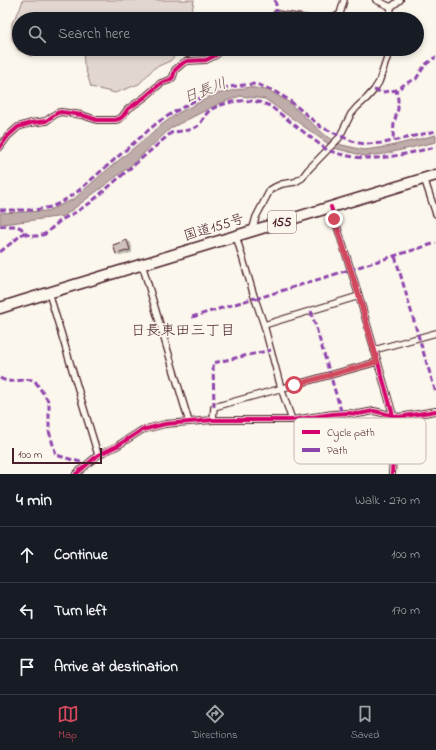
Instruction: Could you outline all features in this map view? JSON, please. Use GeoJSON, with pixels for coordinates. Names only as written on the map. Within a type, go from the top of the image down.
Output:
{"type":"FeatureCollection","features":[{"type":"Feature","properties":{"kind":"highway","name":"国道155号"},"geometry":{"type":"LineString","coordinates":[[0,308],[436,175]]}},
{"type":"Feature","properties":{"kind":"street"},"geometry":{"type":"LineString","coordinates":[[341,12],[344,0]]}},
{"type":"Feature","properties":{"kind":"street"},"geometry":{"type":"LineString","coordinates":[[376,0],[391,8]]}},
{"type":"Feature","properties":{"kind":"street"},"geometry":{"type":"LineString","coordinates":[[391,12],[391,8],[400,0]]}},
{"type":"Feature","properties":{"kind":"street"},"geometry":{"type":"LineString","coordinates":[[0,147],[8,136],[18,127],[46,121],[57,113],[61,112],[82,115],[96,120],[119,119],[128,109],[162,83],[170,80],[173,77],[175,70],[187,60],[206,60],[214,56]]}},
{"type":"Feature","properties":{"kind":"street"},"geometry":{"type":"LineString","coordinates":[[252,231],[256,217],[270,190],[275,187],[295,182],[302,178],[339,138],[351,114],[374,90],[388,56]]}},
{"type":"Feature","properties":{"kind":"street"},"geometry":{"type":"LineString","coordinates":[[424,178],[436,214]]}},
{"type":"Feature","properties":{"kind":"street"},"geometry":{"type":"LineString","coordinates":[[331,207],[359,296],[393,418]]}},
{"type":"Feature","properties":{"kind":"street"},"geometry":{"type":"LineString","coordinates":[[76,474],[98,455],[117,446],[142,430],[166,424],[213,420],[292,420],[281,388],[264,325],[236,236]]}},
{"type":"Feature","properties":{"kind":"street"},"geometry":{"type":"LineString","coordinates":[[142,264],[189,422]]}},
{"type":"Feature","properties":{"kind":"street"},"geometry":{"type":"LineString","coordinates":[[49,293],[98,455]]}},
{"type":"Feature","properties":{"kind":"street"},"geometry":{"type":"LineString","coordinates":[[264,325],[359,296]]}},
{"type":"Feature","properties":{"kind":"street"},"geometry":{"type":"LineString","coordinates":[[374,350],[436,333]]}},
{"type":"Feature","properties":{"kind":"street"},"geometry":{"type":"LineString","coordinates":[[213,420],[214,406],[377,362]]}},
{"type":"Feature","properties":{"kind":"street"},"geometry":{"type":"LineString","coordinates":[[306,418],[333,414],[358,414],[374,411],[399,417],[436,412]]}},
{"type":"Feature","properties":{"kind":"street"},"geometry":{"type":"LineString","coordinates":[[392,474],[393,464]]}},
{"type":"Feature","properties":{"kind":"shaded area"},"geometry":{"type":"Polygon","coordinates":[[[23,0],[194,0],[192,12],[18,12],[23,0]]]}},
{"type":"Feature","properties":{"kind":"shaded area"},"geometry":{"type":"Polygon","coordinates":[[[83,56],[175,56],[170,61],[154,68],[139,84],[115,93],[91,87],[84,64],[83,56]]]}},
{"type":"Feature","properties":{"kind":"shaded area"},"geometry":{"type":"Polygon","coordinates":[[[250,87],[270,91],[287,101],[325,135],[342,145],[364,150],[386,147],[436,135],[436,142],[384,154],[365,156],[334,148],[265,99],[240,96],[218,104],[171,128],[129,167],[64,216],[0,224],[0,213],[47,211],[74,199],[160,126],[178,113],[216,94],[250,87]]]}},
{"type":"Feature","properties":{"kind":"building"},"geometry":{"type":"Polygon","coordinates":[[[127,240],[130,250],[116,254],[113,245],[127,240]]]}},
{"type":"Feature","properties":{"kind":"marked path"},"geometry":{"type":"LineString","coordinates":[[275,0],[276,12]]}},
{"type":"Feature","properties":{"kind":"marked path"},"geometry":{"type":"LineString","coordinates":[[374,90],[382,92],[397,90],[406,83],[416,79],[425,65],[436,58]]}},
{"type":"Feature","properties":{"kind":"marked path"},"geometry":{"type":"LineString","coordinates":[[0,210],[35,210],[51,207],[60,203],[77,192],[158,122],[196,100],[222,88],[252,84],[274,91],[289,100],[321,127],[359,143],[384,143],[436,131]]}},
{"type":"Feature","properties":{"kind":"marked path"},"geometry":{"type":"LineString","coordinates":[[393,138],[394,123],[398,109],[396,90]]}},
{"type":"Feature","properties":{"kind":"marked path"},"geometry":{"type":"LineString","coordinates":[[0,226],[16,226],[21,228],[30,236],[45,234],[61,220],[90,203],[171,133],[193,129],[200,124],[210,110],[221,105],[234,102],[252,101],[270,106],[327,150],[342,155],[382,158],[436,147]]}},
{"type":"Feature","properties":{"kind":"marked path"},"geometry":{"type":"LineString","coordinates":[[0,252],[25,232]]}},
{"type":"Feature","properties":{"kind":"marked path"},"geometry":{"type":"LineString","coordinates":[[255,299],[436,243]]}},
{"type":"Feature","properties":{"kind":"marked path"},"geometry":{"type":"LineString","coordinates":[[395,256],[436,393]]}},
{"type":"Feature","properties":{"kind":"marked path"},"geometry":{"type":"LineString","coordinates":[[192,317],[255,298]]}},
{"type":"Feature","properties":{"kind":"marked path"},"geometry":{"type":"LineString","coordinates":[[311,311],[342,414]]}},
{"type":"Feature","properties":{"kind":"marked path"},"geometry":{"type":"LineString","coordinates":[[214,407],[213,363],[271,350]]}},
{"type":"Feature","properties":{"kind":"marked path"},"geometry":{"type":"LineString","coordinates":[[0,378],[9,381],[35,381],[49,402],[49,431],[56,455],[86,465]]}},
{"type":"Feature","properties":{"kind":"cycle path"},"geometry":{"type":"LineString","coordinates":[[0,147],[8,136],[18,127],[46,121],[57,113],[61,112],[82,115],[97,120],[119,119],[128,109],[161,83],[170,80],[173,77],[175,70],[183,63],[187,61],[206,60],[214,56]]}},
{"type":"Feature","properties":{"kind":"cycle path"},"geometry":{"type":"LineString","coordinates":[[331,207],[359,296],[393,418]]}},
{"type":"Feature","properties":{"kind":"cycle path"},"geometry":{"type":"LineString","coordinates":[[306,418],[333,414],[358,414],[374,411],[399,417],[436,411]]}},
{"type":"Feature","properties":{"kind":"cycle path"},"geometry":{"type":"LineString","coordinates":[[76,474],[98,455],[117,446],[142,430],[165,424],[213,420],[294,420]]}},
{"type":"Feature","properties":{"kind":"cycle path"},"geometry":{"type":"LineString","coordinates":[[392,474],[393,464]]}},
{"type":"Feature","properties":{"kind":"district","name":"日長東田三丁目"},"geometry":{"type":"Point","coordinates":[183,331]}},
{"type":"Feature","properties":{"kind":"route"},"geometry":{"type":"LineString","coordinates":[[294,385],[377,362],[359,296],[334,219]]}},
{"type":"Feature","properties":{"kind":"water label","name":"日長川"},"geometry":{"type":"Point","coordinates":[205,91]}}]}
